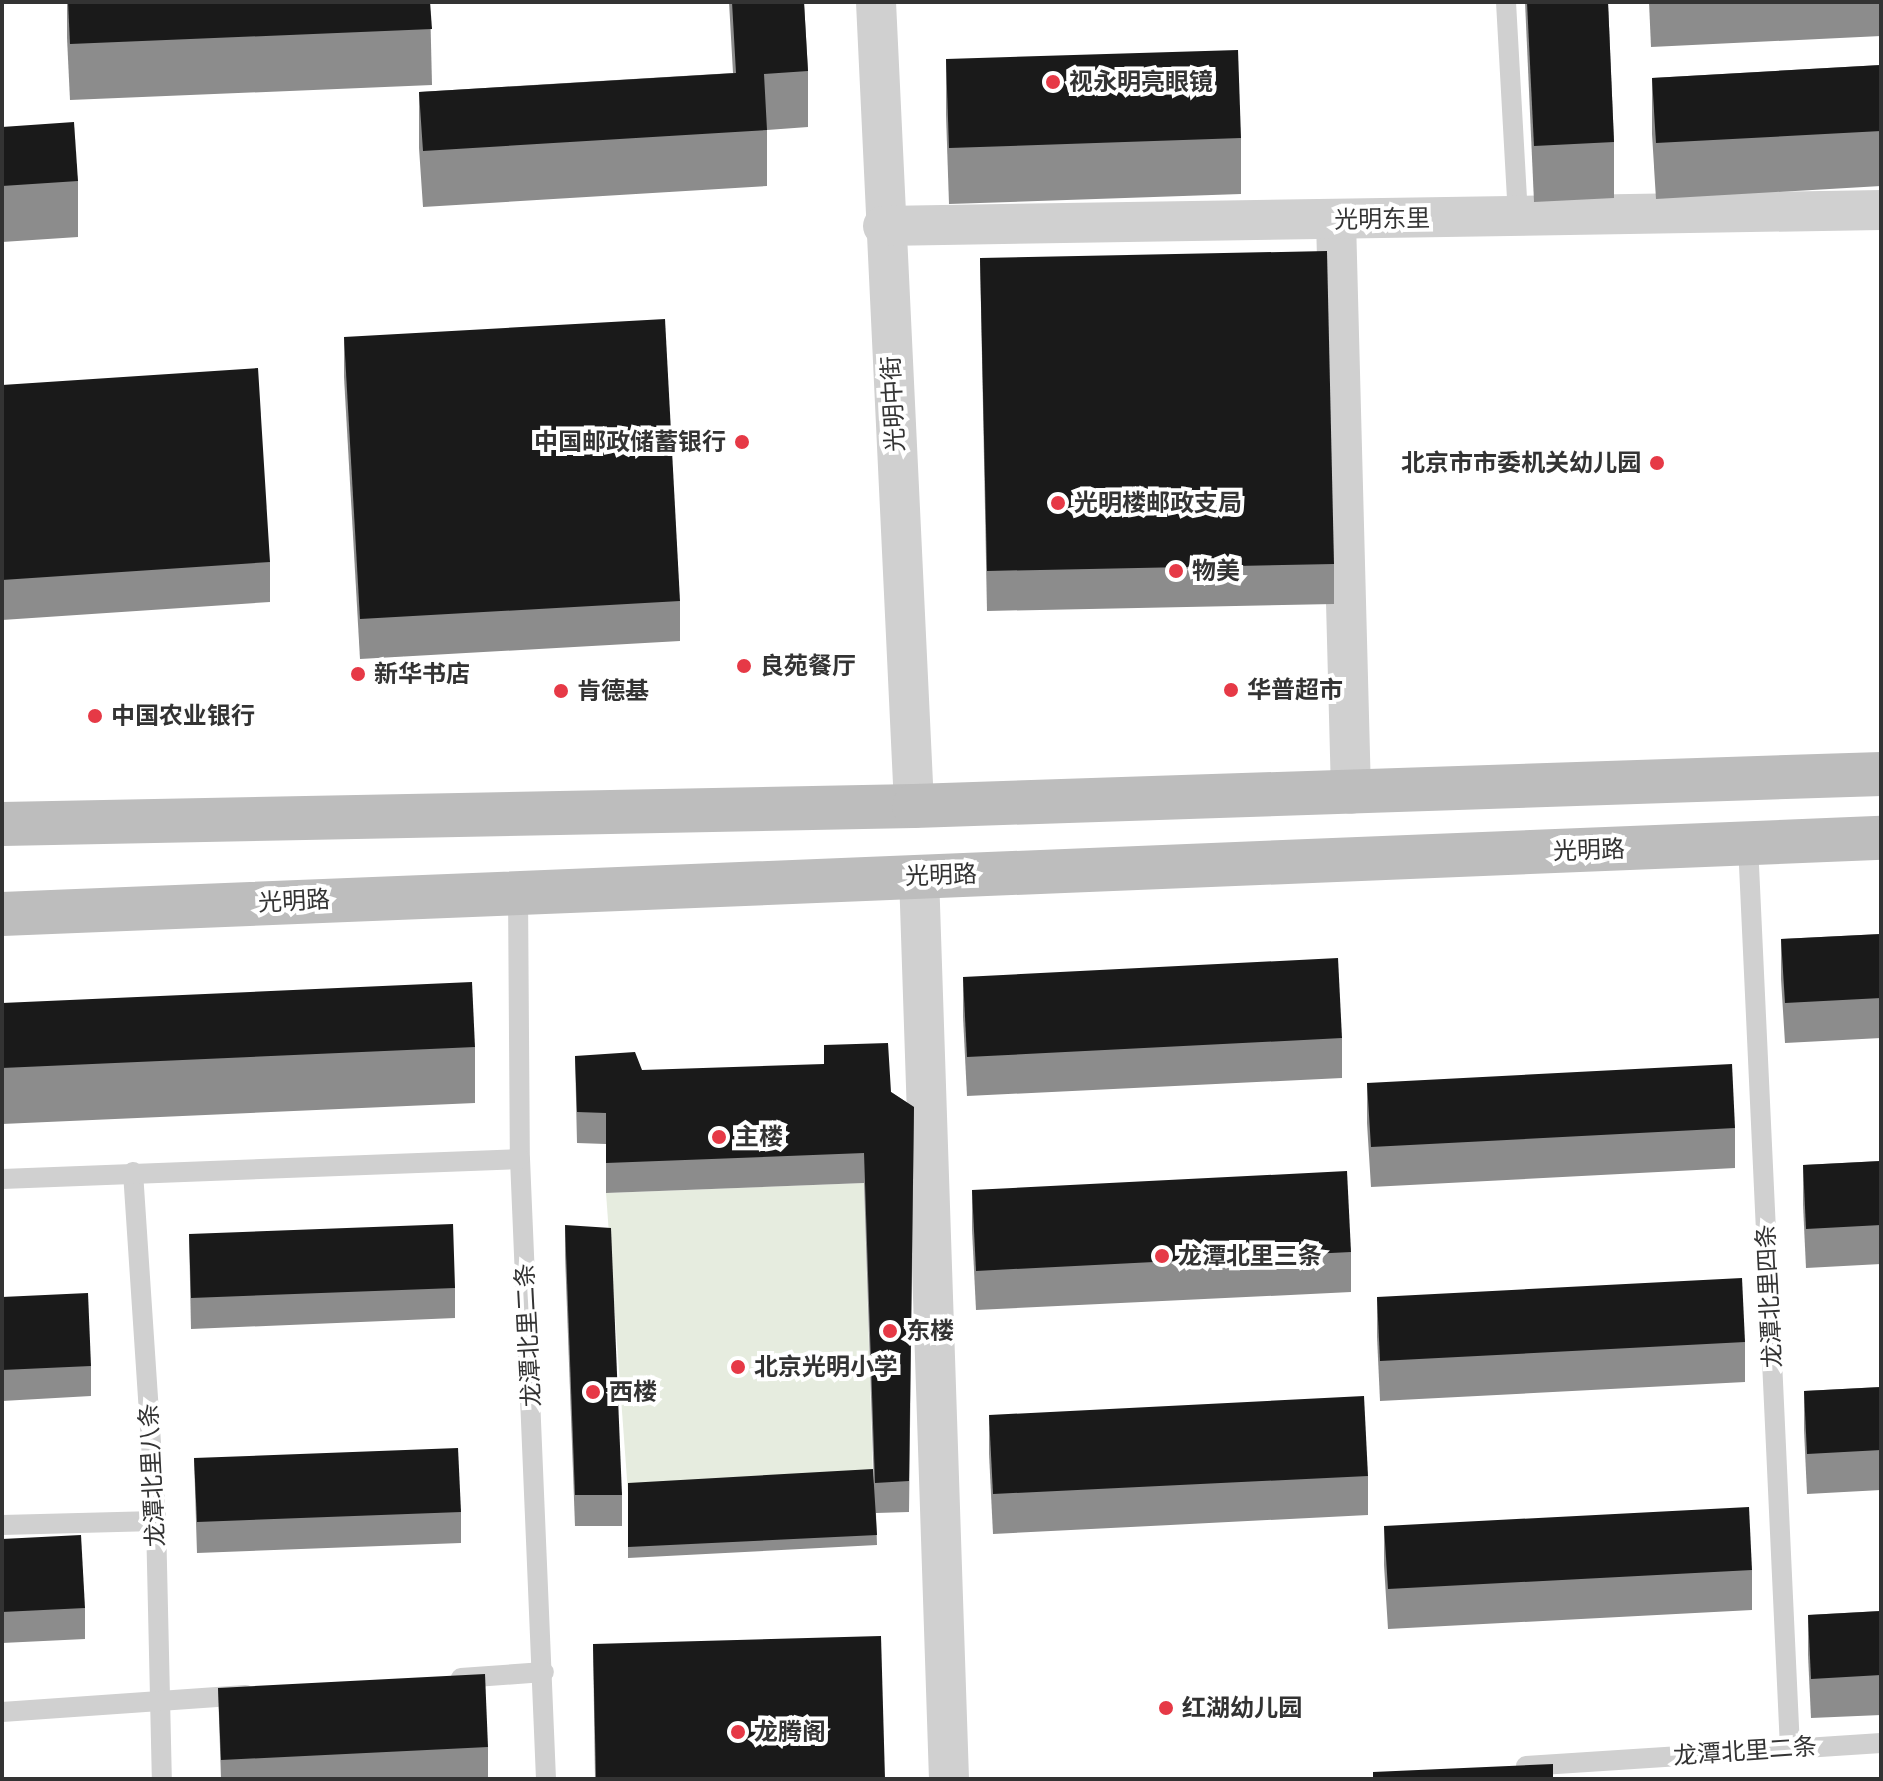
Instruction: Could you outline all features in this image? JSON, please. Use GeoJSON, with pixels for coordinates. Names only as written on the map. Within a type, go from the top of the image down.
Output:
{"type":"FeatureCollection","features":[{"type":"Feature","properties":{"kind":"main road"},"geometry":{"type":"LineString","coordinates":[[2,824],[914,806],[1351,794],[1881,774]]}},
{"type":"Feature","properties":{"kind":"main road","name":"光明路"},"geometry":{"type":"LineString","coordinates":[[2,914],[1881,838]]}},
{"type":"Feature","properties":{"kind":"street","name":"光明中街"},"geometry":{"type":"LineString","coordinates":[[876,2],[883,226],[914,806]]}},
{"type":"Feature","properties":{"kind":"street","name":"光明东里"},"geometry":{"type":"LineString","coordinates":[[883,226],[1881,210]]}},
{"type":"Feature","properties":{"kind":"street"},"geometry":{"type":"LineString","coordinates":[[1336,220],[1351,794]]}},
{"type":"Feature","properties":{"kind":"street"},"geometry":{"type":"LineString","coordinates":[[919,875],[949,1779]]}},
{"type":"Feature","properties":{"kind":"lane"},"geometry":{"type":"LineString","coordinates":[[1506,2],[1518,217]]}},
{"type":"Feature","properties":{"kind":"lane","name":"龙潭北里四条"},"geometry":{"type":"LineString","coordinates":[[1748,844],[1790,1748]]}},
{"type":"Feature","properties":{"kind":"lane","name":"龙潭北里二条"},"geometry":{"type":"LineString","coordinates":[[518,892],[520,1159],[544,1672],[546,1779]]}},
{"type":"Feature","properties":{"kind":"lane"},"geometry":{"type":"LineString","coordinates":[[2,1179],[520,1159]]}},
{"type":"Feature","properties":{"kind":"lane","name":"龙潭北里八条"},"geometry":{"type":"LineString","coordinates":[[133,1172],[156,1521],[162,1779]]}},
{"type":"Feature","properties":{"kind":"lane"},"geometry":{"type":"LineString","coordinates":[[2,1525],[156,1521]]}},
{"type":"Feature","properties":{"kind":"lane"},"geometry":{"type":"LineString","coordinates":[[436,1680],[544,1672]]}},
{"type":"Feature","properties":{"kind":"lane"},"geometry":{"type":"LineString","coordinates":[[2,1712],[266,1693]]}},
{"type":"Feature","properties":{"kind":"lane","name":"龙潭北里二条"},"geometry":{"type":"LineString","coordinates":[[1506,1768],[1881,1743]]}},
{"type":"Feature","properties":{"kind":"shaded area"},"geometry":{"type":"Polygon","coordinates":[[[864,1183],[873,1479],[628,1493],[606,1193],[864,1183]]]}},
{"type":"Feature","properties":{"kind":"building"},"geometry":{"type":"Polygon","coordinates":[[[68,2],[430,2],[432,29],[70,44],[68,2]]]}},
{"type":"Feature","properties":{"kind":"building"},"geometry":{"type":"Polygon","coordinates":[[[732,2],[804,2],[808,71],[764,74],[767,130],[423,151],[419,92],[736,73],[732,2]]]}},
{"type":"Feature","properties":{"kind":"building"},"geometry":{"type":"Polygon","coordinates":[[[1527,2],[1608,2],[1614,142],[1534,146],[1527,2]]]}},
{"type":"Feature","properties":{"kind":"building"},"geometry":{"type":"Polygon","coordinates":[[[1238,50],[1241,138],[949,148],[946,59],[1238,50]]]}},
{"type":"Feature","properties":{"kind":"building"},"geometry":{"type":"Polygon","coordinates":[[[1881,65],[1881,131],[1656,143],[1652,78],[1881,65]]]}},
{"type":"Feature","properties":{"kind":"building"},"geometry":{"type":"Polygon","coordinates":[[[74,122],[78,181],[2,186],[2,127],[74,122]]]}},
{"type":"Feature","properties":{"kind":"building"},"geometry":{"type":"Polygon","coordinates":[[[1327,251],[1334,564],[987,571],[980,258],[1327,251]]]}},
{"type":"Feature","properties":{"kind":"building"},"geometry":{"type":"Polygon","coordinates":[[[665,319],[680,601],[360,619],[344,337],[665,319]]]}},
{"type":"Feature","properties":{"kind":"building"},"geometry":{"type":"Polygon","coordinates":[[[258,368],[270,562],[2,580],[2,385],[258,368]]]}},
{"type":"Feature","properties":{"kind":"building"},"geometry":{"type":"Polygon","coordinates":[[[1881,934],[1881,998],[1785,1003],[1781,939],[1881,934]]]}},
{"type":"Feature","properties":{"kind":"building"},"geometry":{"type":"Polygon","coordinates":[[[1338,958],[1342,1038],[967,1057],[963,977],[1338,958]]]}},
{"type":"Feature","properties":{"kind":"building"},"geometry":{"type":"Polygon","coordinates":[[[472,982],[475,1047],[2,1068],[2,1003],[472,982]]]}},
{"type":"Feature","properties":{"kind":"building"},"geometry":{"type":"Polygon","coordinates":[[[888,1043],[891,1092],[914,1107],[909,1481],[875,1483],[864,1153],[606,1163],[606,1113],[577,1112],[575,1056],[635,1052],[642,1070],[824,1064],[824,1045],[888,1043]]]}},
{"type":"Feature","properties":{"kind":"building"},"geometry":{"type":"Polygon","coordinates":[[[1732,1064],[1735,1128],[1371,1147],[1367,1083],[1732,1064]]]}},
{"type":"Feature","properties":{"kind":"building"},"geometry":{"type":"Polygon","coordinates":[[[1881,1161],[1881,1225],[1806,1229],[1803,1165],[1881,1161]]]}},
{"type":"Feature","properties":{"kind":"building"},"geometry":{"type":"Polygon","coordinates":[[[1347,1171],[1351,1252],[976,1271],[972,1190],[1347,1171]]]}},
{"type":"Feature","properties":{"kind":"building"},"geometry":{"type":"Polygon","coordinates":[[[453,1224],[455,1288],[191,1298],[189,1234],[453,1224]]]}},
{"type":"Feature","properties":{"kind":"building","name":"西楼"},"geometry":{"type":"Polygon","coordinates":[[[565,1225],[611,1228],[622,1495],[575,1495],[565,1225]]]}},
{"type":"Feature","properties":{"kind":"building"},"geometry":{"type":"Polygon","coordinates":[[[1742,1278],[1745,1342],[1380,1361],[1377,1297],[1742,1278]]]}},
{"type":"Feature","properties":{"kind":"building"},"geometry":{"type":"Polygon","coordinates":[[[88,1293],[91,1366],[2,1370],[2,1297],[88,1293]]]}},
{"type":"Feature","properties":{"kind":"building"},"geometry":{"type":"Polygon","coordinates":[[[1881,1387],[1881,1450],[1807,1454],[1804,1391],[1881,1387]]]}},
{"type":"Feature","properties":{"kind":"building"},"geometry":{"type":"Polygon","coordinates":[[[1364,1396],[1368,1476],[993,1494],[989,1415],[1364,1396]]]}},
{"type":"Feature","properties":{"kind":"building"},"geometry":{"type":"Polygon","coordinates":[[[458,1448],[461,1512],[197,1522],[194,1458],[458,1448]]]}},
{"type":"Feature","properties":{"kind":"building"},"geometry":{"type":"Polygon","coordinates":[[[873,1469],[877,1535],[628,1547],[628,1483],[873,1469]]]}},
{"type":"Feature","properties":{"kind":"building"},"geometry":{"type":"Polygon","coordinates":[[[1749,1507],[1752,1570],[1388,1589],[1384,1526],[1749,1507]]]}},
{"type":"Feature","properties":{"kind":"building"},"geometry":{"type":"Polygon","coordinates":[[[81,1535],[85,1608],[2,1612],[2,1539],[81,1535]]]}},
{"type":"Feature","properties":{"kind":"building"},"geometry":{"type":"Polygon","coordinates":[[[1881,1611],[1881,1675],[1811,1679],[1808,1615],[1881,1611]]]}},
{"type":"Feature","properties":{"kind":"building","name":"龙腾阁"},"geometry":{"type":"Polygon","coordinates":[[[881,1636],[885,1779],[596,1779],[593,1644],[881,1636]]]}},
{"type":"Feature","properties":{"kind":"building"},"geometry":{"type":"Polygon","coordinates":[[[485,1674],[488,1747],[221,1760],[218,1688],[485,1674]]]}},
{"type":"Feature","properties":{"kind":"building"},"geometry":{"type":"Polygon","coordinates":[[[1553,1764],[1553,1779],[1373,1779],[1373,1772],[1553,1764]]]}},
{"type":"Feature","properties":{"kind":"place","name":"视永明亮眼镜"},"geometry":{"type":"Point","coordinates":[1053,82]}},
{"type":"Feature","properties":{"kind":"place","name":"中国邮政储蓄银行"},"geometry":{"type":"Point","coordinates":[742,442]}},
{"type":"Feature","properties":{"kind":"place","name":"北京市市委机关幼儿园"},"geometry":{"type":"Point","coordinates":[1657,463]}},
{"type":"Feature","properties":{"kind":"place","name":"光明楼邮政支局"},"geometry":{"type":"Point","coordinates":[1058,503]}},
{"type":"Feature","properties":{"kind":"place","name":"物美"},"geometry":{"type":"Point","coordinates":[1176,571]}},
{"type":"Feature","properties":{"kind":"place","name":"良苑餐厅"},"geometry":{"type":"Point","coordinates":[744,666]}},
{"type":"Feature","properties":{"kind":"place","name":"新华书店"},"geometry":{"type":"Point","coordinates":[358,674]}},
{"type":"Feature","properties":{"kind":"place","name":"华普超市"},"geometry":{"type":"Point","coordinates":[1231,690]}},
{"type":"Feature","properties":{"kind":"place","name":"肯德基"},"geometry":{"type":"Point","coordinates":[561,691]}},
{"type":"Feature","properties":{"kind":"place","name":"中国农业银行"},"geometry":{"type":"Point","coordinates":[95,716]}},
{"type":"Feature","properties":{"kind":"place","name":"主楼"},"geometry":{"type":"Point","coordinates":[719,1137]}},
{"type":"Feature","properties":{"kind":"place","name":"龙潭北里三条"},"geometry":{"type":"Point","coordinates":[1162,1256]}},
{"type":"Feature","properties":{"kind":"place","name":"东楼"},"geometry":{"type":"Point","coordinates":[890,1331]}},
{"type":"Feature","properties":{"kind":"place","name":"北京光明小学"},"geometry":{"type":"Point","coordinates":[738,1367]}},
{"type":"Feature","properties":{"kind":"place","name":"西楼"},"geometry":{"type":"Point","coordinates":[593,1392]}},
{"type":"Feature","properties":{"kind":"place","name":"红湖幼儿园"},"geometry":{"type":"Point","coordinates":[1166,1708]}},
{"type":"Feature","properties":{"kind":"place","name":"龙腾阁"},"geometry":{"type":"Point","coordinates":[738,1732]}}]}
